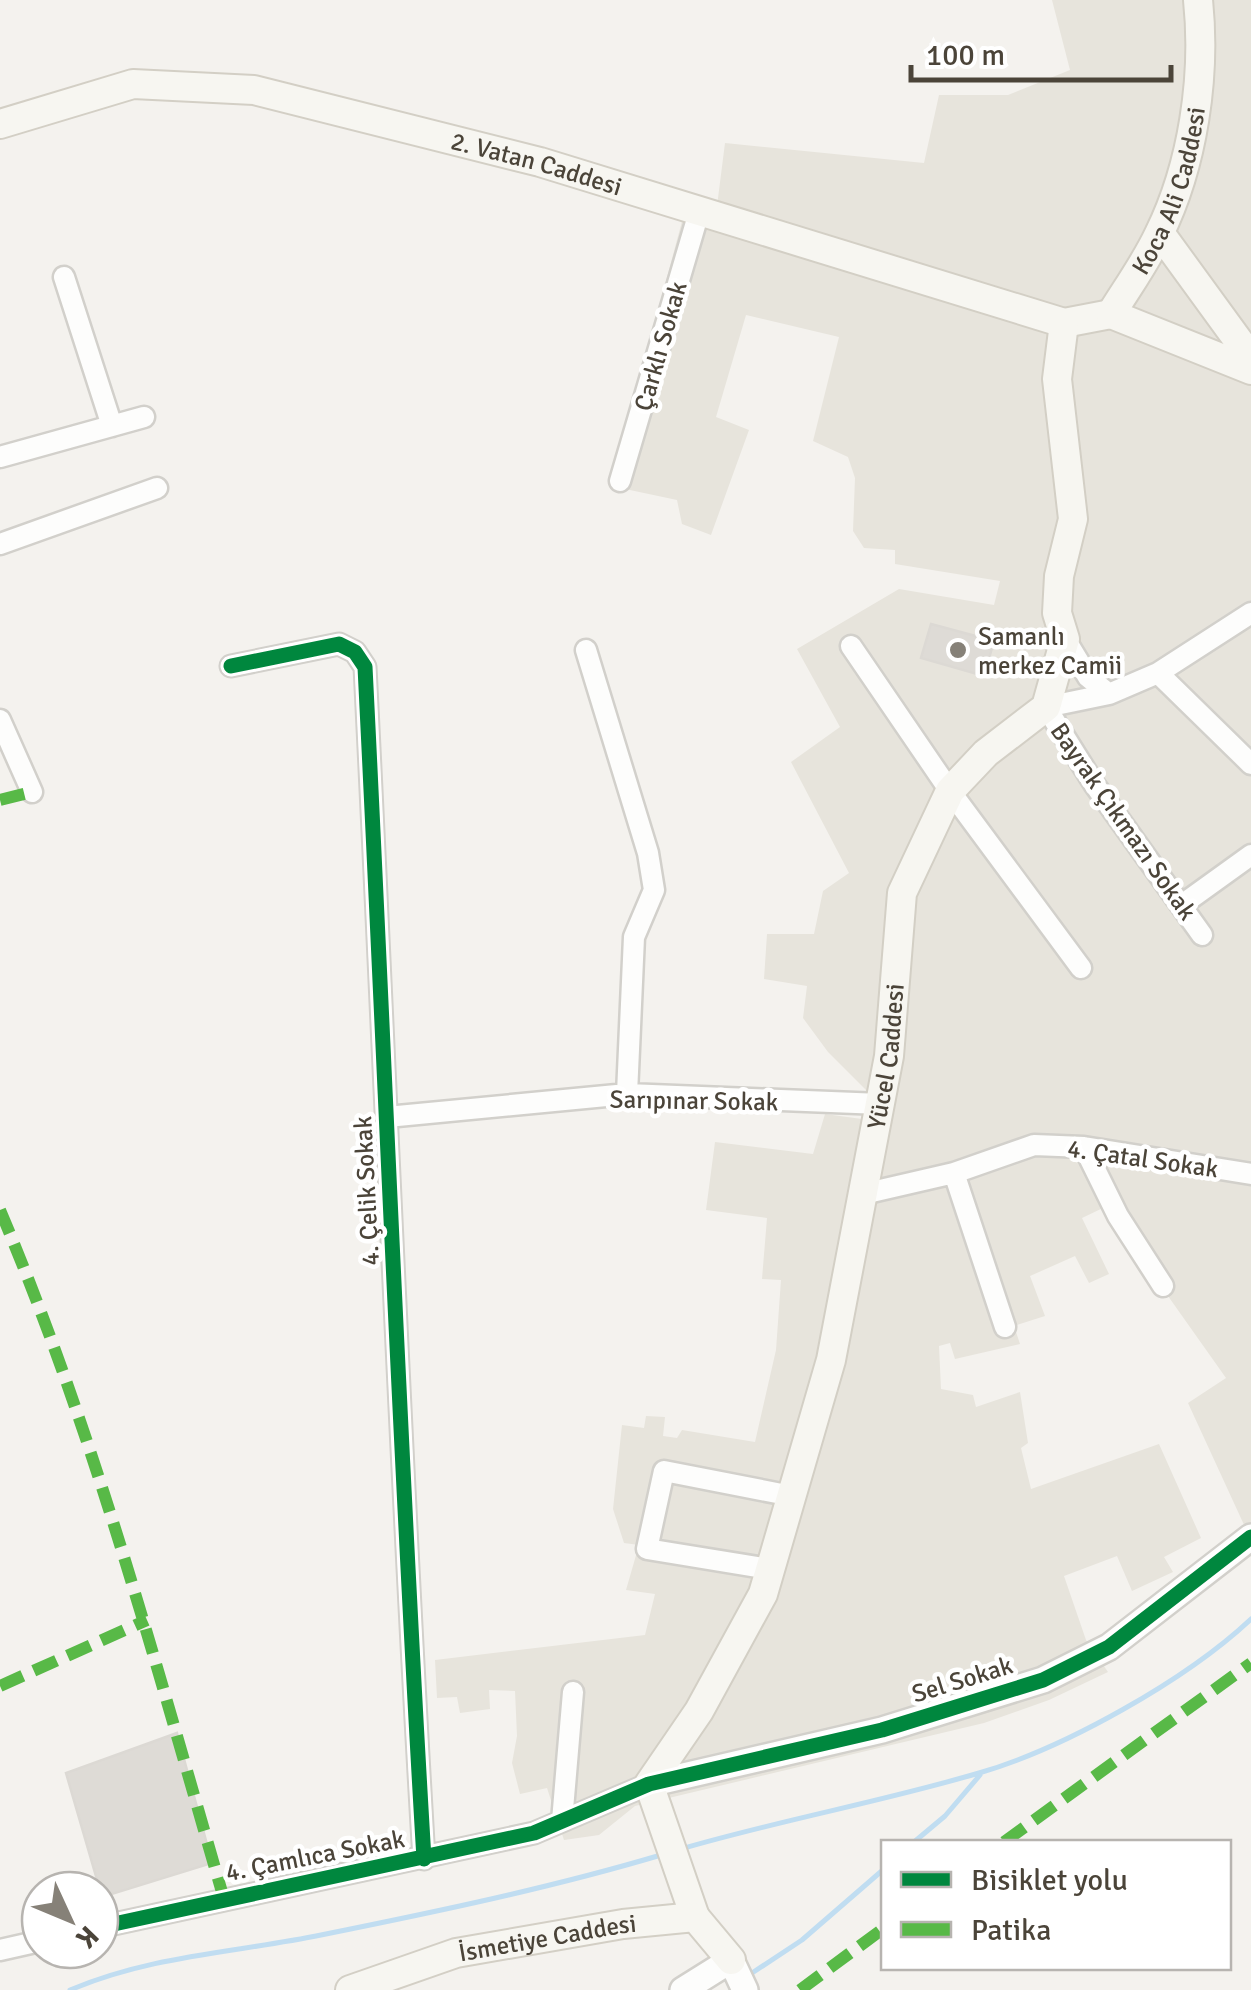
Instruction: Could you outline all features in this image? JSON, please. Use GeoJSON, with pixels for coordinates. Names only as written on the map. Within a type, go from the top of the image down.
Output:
{"type":"FeatureCollection","features":[{"type":"Feature","properties":{"kind":"main road","name":"Koca Ali Caddesi"},"geometry":{"type":"LineString","coordinates":[[1111,314],[1160,233],[1187,151],[1199,80],[1198,0]]}},
{"type":"Feature","properties":{"kind":"main road","name":"2. Vatan Caddesi"},"geometry":{"type":"LineString","coordinates":[[0,124],[132,84],[254,90],[540,162],[1064,323]]}},
{"type":"Feature","properties":{"kind":"main road"},"geometry":{"type":"LineString","coordinates":[[1160,233],[1251,358]]}},
{"type":"Feature","properties":{"kind":"main road"},"geometry":{"type":"LineString","coordinates":[[1046,706],[1065,639],[1057,613],[1059,576],[1073,519],[1058,379],[1064,323],[1111,314],[1251,370]]}},
{"type":"Feature","properties":{"kind":"main road","name":"Yücel Caddesi"},"geometry":{"type":"LineString","coordinates":[[653,1795],[762,1594],[832,1360],[881,1104],[902,894],[950,791],[986,753],[1046,706]]}},
{"type":"Feature","properties":{"kind":"main road"},"geometry":{"type":"LineString","coordinates":[[653,1795],[695,1917],[731,1960]]}},
{"type":"Feature","properties":{"kind":"main road","name":"İsmetiye Caddesi"},"geometry":{"type":"LineString","coordinates":[[350,1990],[456,1953],[695,1917]]}},
{"type":"Feature","properties":{"kind":"street","name":"Çarklı Sokak"},"geometry":{"type":"LineString","coordinates":[[620,481],[699,212]]}},
{"type":"Feature","properties":{"kind":"street"},"geometry":{"type":"LineString","coordinates":[[64,277],[112,426]]}},
{"type":"Feature","properties":{"kind":"street"},"geometry":{"type":"LineString","coordinates":[[0,457],[144,416]]}},
{"type":"Feature","properties":{"kind":"street"},"geometry":{"type":"LineString","coordinates":[[0,544],[157,488]]}},
{"type":"Feature","properties":{"kind":"street"},"geometry":{"type":"LineString","coordinates":[[1046,706],[1108,694],[1158,673],[1251,613]]}},
{"type":"Feature","properties":{"kind":"street"},"geometry":{"type":"LineString","coordinates":[[1065,639],[1088,677],[1108,694]]}},
{"type":"Feature","properties":{"kind":"street","name":"4. Çelik Sokak"},"geometry":{"type":"LineString","coordinates":[[231,666],[340,644],[356,652],[365,667],[401,1481],[424,1859]]}},
{"type":"Feature","properties":{"kind":"street"},"geometry":{"type":"LineString","coordinates":[[852,646],[950,791],[1082,968]]}},
{"type":"Feature","properties":{"kind":"street"},"geometry":{"type":"LineString","coordinates":[[586,650],[648,854],[654,890],[634,937],[627,1094]]}},
{"type":"Feature","properties":{"kind":"street"},"geometry":{"type":"LineString","coordinates":[[1158,673],[1251,764]]}},
{"type":"Feature","properties":{"kind":"street","name":"Bayrak Çıkmazı Sokak"},"geometry":{"type":"LineString","coordinates":[[1046,706],[1094,784],[1202,934]]}},
{"type":"Feature","properties":{"kind":"street"},"geometry":{"type":"LineString","coordinates":[[0,720],[32,792]]}},
{"type":"Feature","properties":{"kind":"street"},"geometry":{"type":"LineString","coordinates":[[1183,904],[1251,855]]}},
{"type":"Feature","properties":{"kind":"street","name":"Sarıpınar Sokak"},"geometry":{"type":"LineString","coordinates":[[387,1118],[627,1094],[881,1104]]}},
{"type":"Feature","properties":{"kind":"street","name":"4. Çatal Sokak"},"geometry":{"type":"LineString","coordinates":[[863,1194],[954,1173],[1034,1145],[1084,1147],[1251,1174]]}},
{"type":"Feature","properties":{"kind":"street"},"geometry":{"type":"LineString","coordinates":[[1084,1147],[1118,1216],[1164,1286]]}},
{"type":"Feature","properties":{"kind":"street"},"geometry":{"type":"LineString","coordinates":[[954,1173],[1005,1326]]}},
{"type":"Feature","properties":{"kind":"street"},"geometry":{"type":"LineString","coordinates":[[770,1569],[647,1549],[664,1471],[792,1496]]}},
{"type":"Feature","properties":{"kind":"street","name":"Sel Sokak"},"geometry":{"type":"LineString","coordinates":[[653,1795],[1042,1680],[1108,1647],[1251,1537]]}},
{"type":"Feature","properties":{"kind":"street"},"geometry":{"type":"LineString","coordinates":[[562,1821],[572,1692]]}},
{"type":"Feature","properties":{"kind":"street","name":"4. Çamlıca Sokak"},"geometry":{"type":"LineString","coordinates":[[120,1923],[534,1833],[653,1795]]}},
{"type":"Feature","properties":{"kind":"street"},"geometry":{"type":"LineString","coordinates":[[684,1990],[731,1960],[745,1990]]}},
{"type":"Feature","properties":{"kind":"shaded area"},"geometry":{"type":"Polygon","coordinates":[[[1052,0],[1251,0],[1251,1540],[1188,1403],[1226,1378],[1105,1207],[1082,1218],[1109,1274],[1089,1283],[1075,1256],[1030,1276],[1045,1316],[1014,1326],[1020,1344],[955,1359],[950,1343],[939,1346],[941,1389],[973,1395],[976,1407],[1020,1392],[1028,1443],[1021,1448],[1031,1489],[1159,1444],[1201,1538],[1164,1557],[1173,1572],[1132,1591],[1117,1556],[1064,1576],[1086,1640],[1108,1672],[1049,1700],[984,1723],[635,1806],[599,1835],[564,1840],[547,1788],[520,1794],[512,1763],[517,1736],[515,1691],[489,1690],[490,1709],[460,1713],[457,1697],[437,1698],[435,1660],[645,1635],[655,1594],[626,1590],[639,1545],[624,1543],[613,1509],[622,1425],[644,1428],[646,1416],[665,1417],[663,1436],[677,1438],[682,1430],[755,1442],[776,1350],[781,1280],[762,1279],[767,1218],[706,1210],[715,1142],[813,1154],[825,1114],[862,1119],[866,1090],[828,1052],[803,1018],[807,986],[764,979],[767,934],[814,934],[823,891],[849,873],[791,762],[840,727],[797,649],[899,589],[994,605],[1000,581],[895,564],[895,550],[864,548],[853,531],[855,478],[848,457],[813,441],[839,337],[746,315],[716,417],[749,430],[711,535],[682,524],[677,500],[611,486],[688,199],[717,206],[725,143],[924,163],[939,95],[1008,95],[1070,70],[1052,0]]]}},
{"type":"Feature","properties":{"kind":"building","name":"Samanlı merkez Camii"},"geometry":{"type":"Polygon","coordinates":[[[931,624],[994,641],[984,676],[921,658],[931,624]]]}},
{"type":"Feature","properties":{"kind":"building"},"geometry":{"type":"Polygon","coordinates":[[[177,1733],[212,1863],[120,1891],[120,1870],[94,1870],[66,1773],[177,1733]]]}},
{"type":"Feature","properties":{"kind":"waterway"},"geometry":{"type":"LineString","coordinates":[[681,1849],[1013,1762],[1123,1710],[1193,1665],[1251,1619]]}},
{"type":"Feature","properties":{"kind":"waterway"},"geometry":{"type":"LineString","coordinates":[[916,1840],[945,1816],[980,1775]]}},
{"type":"Feature","properties":{"kind":"waterway"},"geometry":{"type":"LineString","coordinates":[[70,1990],[132,1969],[449,1908],[661,1855]]}},
{"type":"Feature","properties":{"kind":"waterway"},"geometry":{"type":"LineString","coordinates":[[749,1975],[802,1940],[881,1872]]}},
{"type":"Feature","properties":{"kind":"marked path"},"geometry":{"type":"LineString","coordinates":[[0,800],[32,792]]}},
{"type":"Feature","properties":{"kind":"marked path"},"geometry":{"type":"LineString","coordinates":[[0,1210],[95,1465],[224,1899]]}},
{"type":"Feature","properties":{"kind":"marked path"},"geometry":{"type":"LineString","coordinates":[[0,1686],[147,1620]]}},
{"type":"Feature","properties":{"kind":"marked path"},"geometry":{"type":"LineString","coordinates":[[1007,1840],[1251,1663]]}},
{"type":"Feature","properties":{"kind":"marked path"},"geometry":{"type":"LineString","coordinates":[[800,1990],[881,1930]]}},
{"type":"Feature","properties":{"kind":"cycle path"},"geometry":{"type":"LineString","coordinates":[[231,666],[339,644],[355,652],[365,667],[424,1859]]}},
{"type":"Feature","properties":{"kind":"cycle path"},"geometry":{"type":"LineString","coordinates":[[120,1923],[534,1833],[649,1784],[882,1730],[1043,1680],[1109,1647],[1251,1537]]}},
{"type":"Feature","properties":{"kind":"place","name":"Samanlı merkez Camii"},"geometry":{"type":"Point","coordinates":[958,650]}}]}
